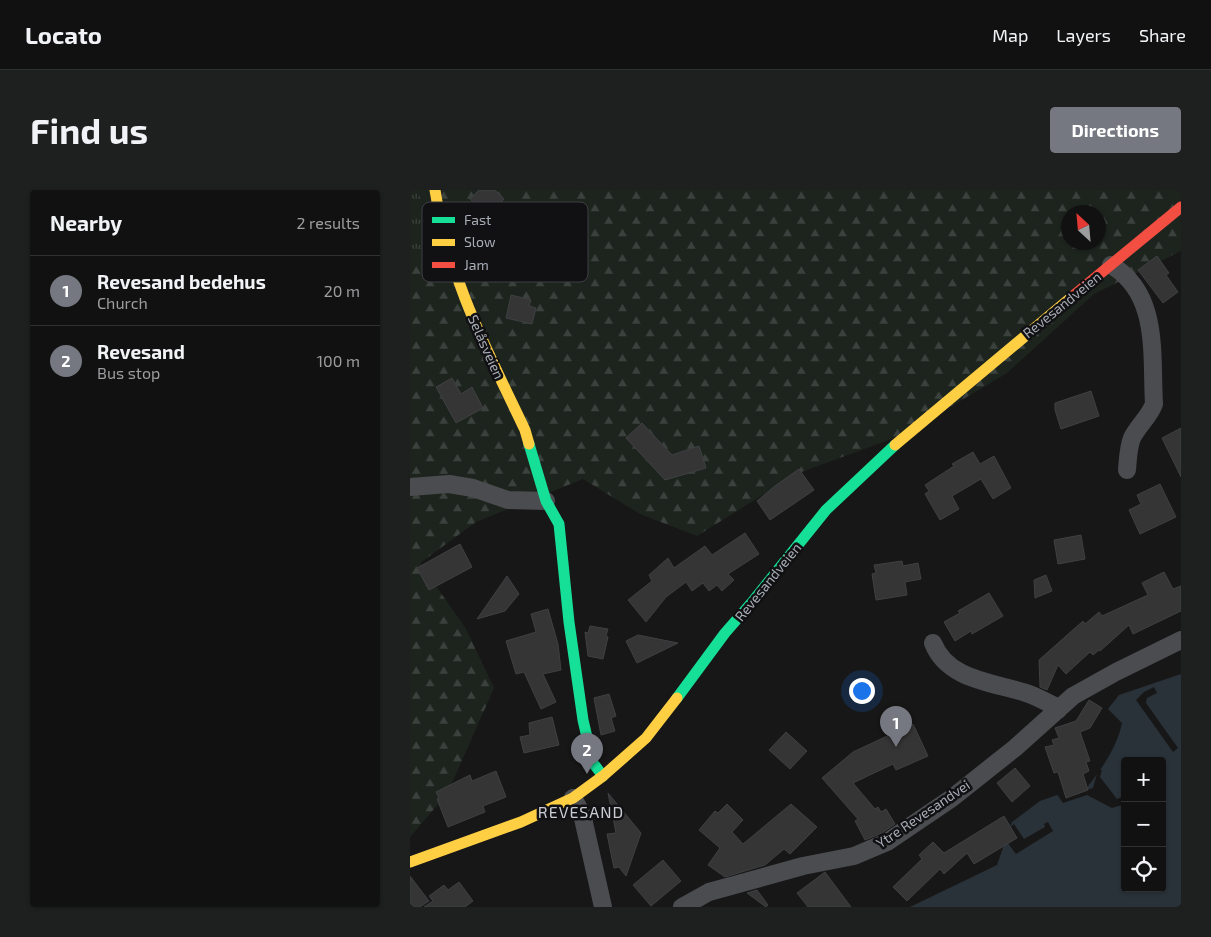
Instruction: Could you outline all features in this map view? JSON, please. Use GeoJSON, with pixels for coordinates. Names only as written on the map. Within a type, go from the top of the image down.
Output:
{"type":"FeatureCollection","features":[{"type":"Feature","properties":{"kind":"main road","name":"Revesandveien"},"geometry":{"type":"LineString","coordinates":[[410,862],[520,822],[573,798],[603,776],[646,738],[725,633],[826,510],[894,446],[968,382],[1181,207]]}},
{"type":"Feature","properties":{"kind":"main road","name":"Selåsveien"},"geometry":{"type":"LineString","coordinates":[[458,282],[478,332],[525,430],[546,501],[559,524],[569,622],[583,720],[592,763],[603,776]]}},
{"type":"Feature","properties":{"kind":"street","name":"Revesandveien"},"geometry":{"type":"LineString","coordinates":[[1111,265],[1134,284],[1146,308],[1151,341],[1154,404],[1133,437],[1127,470]]}},
{"type":"Feature","properties":{"kind":"street"},"geometry":{"type":"LineString","coordinates":[[410,487],[449,484],[473,488],[508,500],[546,501]]}},
{"type":"Feature","properties":{"kind":"street","name":"Ytre Revesandvei"},"geometry":{"type":"LineString","coordinates":[[682,907],[710,892],[803,866],[854,856],[887,842],[952,798],[1015,748],[1074,696],[1116,672],[1181,640]]}},
{"type":"Feature","properties":{"kind":"street"},"geometry":{"type":"LineString","coordinates":[[932,643],[937,654],[945,663],[967,676],[1026,692],[1055,706],[1058,710]]}},
{"type":"Feature","properties":{"kind":"street"},"geometry":{"type":"LineString","coordinates":[[573,798],[582,814],[602,907]]}},
{"type":"Feature","properties":{"kind":"green space"},"geometry":{"type":"Polygon","coordinates":[[[410,190],[1181,190],[1181,251],[1094,294],[1007,373],[905,434],[796,474],[697,536],[640,514],[583,479],[476,522],[420,563],[466,629],[494,688],[447,794],[410,837],[410,190]]]}},
{"type":"Feature","properties":{"kind":"green space"},"geometry":{"type":"Polygon","coordinates":[[[410,190],[418,190],[422,206],[422,246],[410,251],[410,190]]]}},
{"type":"Feature","properties":{"kind":"shaded area"},"geometry":{"type":"Polygon","coordinates":[[[1181,674],[1181,907],[910,907],[997,865],[1012,822],[1040,801],[1063,793],[1083,792],[1112,751],[1120,732],[1122,723],[1108,709],[1119,695],[1181,674]]]}},
{"type":"Feature","properties":{"kind":"pier"},"geometry":{"type":"Polygon","coordinates":[[[1154,687],[1157,693],[1147,698],[1146,703],[1178,748],[1173,752],[1136,700],[1144,692],[1154,687]]]}},
{"type":"Feature","properties":{"kind":"pier"},"geometry":{"type":"Polygon","coordinates":[[[1098,770],[1102,770],[1100,777],[1117,799],[1121,798],[1121,805],[1112,808],[1087,795],[1063,803],[1056,793],[1062,791],[1069,795],[1093,788],[1098,770]]]}},
{"type":"Feature","properties":{"kind":"pier"},"geometry":{"type":"Polygon","coordinates":[[[1048,822],[1053,831],[1016,854],[1004,838],[1007,830],[1014,824],[1024,839],[1045,827],[1044,824],[1048,822]]]}},
{"type":"Feature","properties":{"kind":"building"},"geometry":{"type":"Polygon","coordinates":[[[479,190],[495,190],[504,199],[501,202],[473,202],[470,199],[479,190]]]}},
{"type":"Feature","properties":{"kind":"building"},"geometry":{"type":"Polygon","coordinates":[[[1157,256],[1169,273],[1166,275],[1178,292],[1163,303],[1138,270],[1157,256]]]}},
{"type":"Feature","properties":{"kind":"building"},"geometry":{"type":"Polygon","coordinates":[[[511,295],[531,300],[529,306],[536,308],[532,324],[506,318],[511,295]]]}},
{"type":"Feature","properties":{"kind":"building"},"geometry":{"type":"Polygon","coordinates":[[[452,378],[461,394],[472,387],[483,408],[456,423],[436,387],[452,378]]]}},
{"type":"Feature","properties":{"kind":"building"},"geometry":{"type":"Polygon","coordinates":[[[1091,391],[1099,416],[1061,429],[1055,410],[1055,403],[1091,391]]]}},
{"type":"Feature","properties":{"kind":"building"},"geometry":{"type":"Polygon","coordinates":[[[642,423],[672,455],[699,446],[706,468],[665,480],[626,438],[642,423]]]}},
{"type":"Feature","properties":{"kind":"building"},"geometry":{"type":"Polygon","coordinates":[[[1181,428],[1181,477],[1162,438],[1181,428]]]}},
{"type":"Feature","properties":{"kind":"building"},"geometry":{"type":"Polygon","coordinates":[[[973,452],[980,464],[994,456],[1011,488],[993,499],[981,479],[952,496],[959,509],[940,520],[925,494],[929,491],[925,485],[954,466],[952,464],[973,452]]]}},
{"type":"Feature","properties":{"kind":"building"},"geometry":{"type":"Polygon","coordinates":[[[799,469],[814,490],[770,520],[757,501],[799,469]]]}},
{"type":"Feature","properties":{"kind":"building"},"geometry":{"type":"Polygon","coordinates":[[[1160,484],[1176,517],[1140,534],[1129,510],[1141,504],[1137,495],[1160,484]]]}},
{"type":"Feature","properties":{"kind":"building"},"geometry":{"type":"Polygon","coordinates":[[[745,533],[759,554],[728,574],[734,580],[722,591],[717,585],[709,591],[703,583],[692,591],[686,582],[666,597],[646,622],[628,600],[652,581],[649,575],[668,558],[674,568],[705,546],[712,555],[745,533]]]}},
{"type":"Feature","properties":{"kind":"building"},"geometry":{"type":"Polygon","coordinates":[[[1081,535],[1085,559],[1058,564],[1054,540],[1081,535]]]}},
{"type":"Feature","properties":{"kind":"building"},"geometry":{"type":"Polygon","coordinates":[[[460,544],[472,567],[429,590],[417,568],[460,544]]]}},
{"type":"Feature","properties":{"kind":"building"},"geometry":{"type":"Polygon","coordinates":[[[902,561],[903,566],[918,563],[921,579],[905,582],[907,595],[876,600],[872,574],[876,573],[874,565],[902,561]]]}},
{"type":"Feature","properties":{"kind":"building"},"geometry":{"type":"Polygon","coordinates":[[[1164,572],[1173,589],[1181,586],[1181,611],[1133,634],[1129,625],[1100,651],[1093,655],[1090,652],[1066,674],[1058,665],[1047,690],[1040,687],[1039,660],[1083,621],[1085,624],[1099,612],[1102,616],[1148,595],[1142,583],[1164,572]]]}},
{"type":"Feature","properties":{"kind":"building"},"geometry":{"type":"Polygon","coordinates":[[[1046,575],[1052,591],[1035,598],[1034,580],[1046,575]]]}},
{"type":"Feature","properties":{"kind":"building"},"geometry":{"type":"Polygon","coordinates":[[[507,576],[519,594],[505,611],[477,619],[507,576]]]}},
{"type":"Feature","properties":{"kind":"building"},"geometry":{"type":"Polygon","coordinates":[[[989,593],[1003,616],[972,634],[971,631],[955,641],[944,622],[960,613],[958,611],[989,593]]]}},
{"type":"Feature","properties":{"kind":"building"},"geometry":{"type":"Polygon","coordinates":[[[548,609],[558,644],[561,670],[543,674],[556,702],[541,709],[524,672],[516,674],[506,641],[536,632],[531,614],[548,609]]]}},
{"type":"Feature","properties":{"kind":"building"},"geometry":{"type":"Polygon","coordinates":[[[590,626],[608,629],[603,659],[588,656],[585,632],[588,633],[590,626]]]}},
{"type":"Feature","properties":{"kind":"building"},"geometry":{"type":"Polygon","coordinates":[[[638,635],[678,643],[637,663],[626,641],[638,635]]]}},
{"type":"Feature","properties":{"kind":"building"},"geometry":{"type":"Polygon","coordinates":[[[609,694],[616,716],[611,718],[615,731],[601,735],[594,698],[609,694]]]}},
{"type":"Feature","properties":{"kind":"building"},"geometry":{"type":"Polygon","coordinates":[[[1089,700],[1102,708],[1090,728],[1080,732],[1090,761],[1086,762],[1089,771],[1083,774],[1088,790],[1066,798],[1058,772],[1054,773],[1045,747],[1054,745],[1052,740],[1059,738],[1055,728],[1076,721],[1089,700]]]}},
{"type":"Feature","properties":{"kind":"building"},"geometry":{"type":"Polygon","coordinates":[[[552,717],[559,745],[524,753],[520,737],[530,735],[529,723],[552,717]]]}},
{"type":"Feature","properties":{"kind":"building"},"geometry":{"type":"Polygon","coordinates":[[[913,724],[928,756],[896,770],[893,764],[853,783],[875,809],[878,807],[881,812],[886,809],[895,824],[882,833],[865,840],[855,821],[858,819],[822,778],[853,752],[913,724]]]}},
{"type":"Feature","properties":{"kind":"building"},"geometry":{"type":"Polygon","coordinates":[[[786,732],[807,751],[790,769],[769,750],[786,732]]]}},
{"type":"Feature","properties":{"kind":"building"},"geometry":{"type":"Polygon","coordinates":[[[1015,768],[1030,786],[1012,802],[997,783],[1015,768]]]}},
{"type":"Feature","properties":{"kind":"building"},"geometry":{"type":"Polygon","coordinates":[[[496,771],[506,797],[483,806],[485,812],[448,827],[436,792],[470,775],[472,781],[496,771]]]}},
{"type":"Feature","properties":{"kind":"building"},"geometry":{"type":"Polygon","coordinates":[[[608,793],[641,833],[626,876],[619,867],[614,868],[607,834],[616,833],[608,793]]]}},
{"type":"Feature","properties":{"kind":"building"},"geometry":{"type":"Polygon","coordinates":[[[727,804],[743,820],[732,832],[743,844],[791,804],[817,827],[790,854],[784,849],[765,865],[725,877],[708,865],[720,848],[699,830],[715,811],[718,813],[727,804]]]}},
{"type":"Feature","properties":{"kind":"building"},"geometry":{"type":"Polygon","coordinates":[[[1004,816],[1017,838],[974,864],[967,853],[944,874],[940,869],[907,901],[893,887],[922,859],[919,855],[933,842],[944,853],[1004,816]]]}},
{"type":"Feature","properties":{"kind":"building"},"geometry":{"type":"Polygon","coordinates":[[[663,860],[681,881],[651,906],[633,885],[663,860]]]}},
{"type":"Feature","properties":{"kind":"building"},"geometry":{"type":"Polygon","coordinates":[[[825,872],[851,907],[808,907],[797,893],[825,872]]]}},
{"type":"Feature","properties":{"kind":"building"},"geometry":{"type":"Polygon","coordinates":[[[410,876],[429,901],[420,907],[410,907],[410,876]]]}},
{"type":"Feature","properties":{"kind":"building"},"geometry":{"type":"Polygon","coordinates":[[[459,882],[473,901],[465,907],[424,907],[433,901],[429,896],[444,885],[448,890],[459,882]]]}},
{"type":"Feature","properties":{"kind":"building"},"geometry":{"type":"Polygon","coordinates":[[[757,890],[768,905],[766,907],[747,893],[757,890]]]}},
{"type":"Feature","properties":{"kind":"traffic: fast"},"geometry":{"type":"LineString","coordinates":[[529,444],[546,501],[559,524],[569,622],[583,720],[593,763],[603,776]]}},
{"type":"Feature","properties":{"kind":"traffic: fast"},"geometry":{"type":"LineString","coordinates":[[677,698],[725,633],[826,510],[895,445]]}},
{"type":"Feature","properties":{"kind":"traffic: slow"},"geometry":{"type":"LineString","coordinates":[[435,190],[437,202]]}},
{"type":"Feature","properties":{"kind":"traffic: slow"},"geometry":{"type":"LineString","coordinates":[[458,282],[484,343],[525,430],[529,444]]}},
{"type":"Feature","properties":{"kind":"traffic: slow"},"geometry":{"type":"LineString","coordinates":[[895,445],[1073,296]]}},
{"type":"Feature","properties":{"kind":"traffic: slow"},"geometry":{"type":"LineString","coordinates":[[410,862],[521,822],[573,798],[603,776],[646,738],[677,698]]}},
{"type":"Feature","properties":{"kind":"traffic: jam"},"geometry":{"type":"LineString","coordinates":[[1073,296],[1181,207]]}},
{"type":"Feature","properties":{"kind":"place","name":"Revesand bedehus"},"geometry":{"type":"Point","coordinates":[896,747]}},
{"type":"Feature","properties":{"kind":"place","name":"Revesand"},"geometry":{"type":"Point","coordinates":[587,774]}},
{"type":"Feature","properties":{"kind":"district","name":"REVESAND"},"geometry":{"type":"Point","coordinates":[581,812]}}]}
